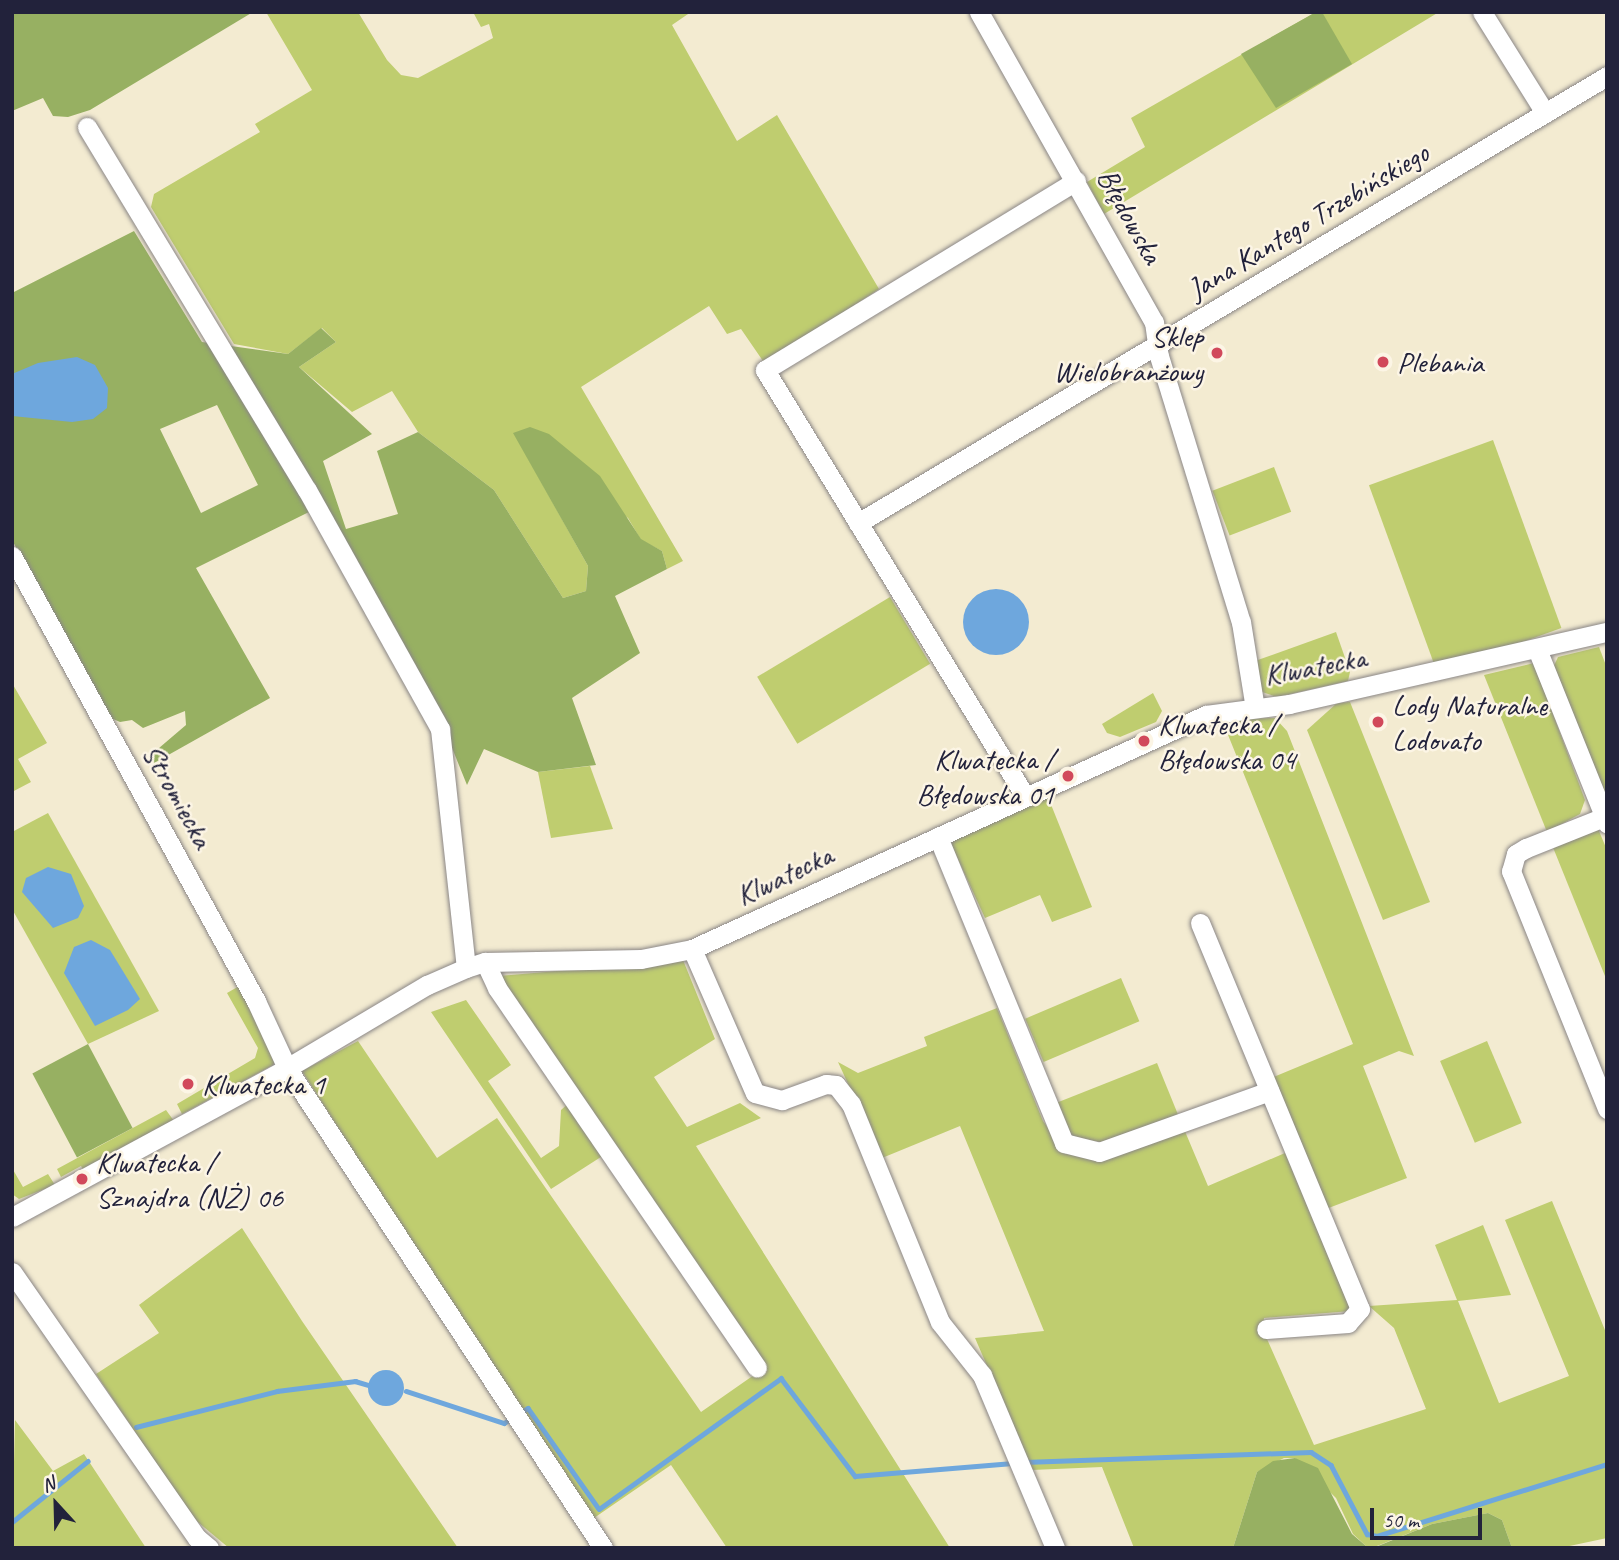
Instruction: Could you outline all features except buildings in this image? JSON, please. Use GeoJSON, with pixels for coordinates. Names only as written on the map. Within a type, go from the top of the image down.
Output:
{"type":"FeatureCollection","features":[{"type":"Feature","properties":{"kind":"street","name":"Błędowska"},"geometry":{"type":"LineString","coordinates":[[979,12],[1149,311],[1241,622],[1255,708]]}},
{"type":"Feature","properties":{"kind":"street"},"geometry":{"type":"LineString","coordinates":[[1482,12],[1545,113]]}},
{"type":"Feature","properties":{"kind":"street","name":"Jana Kantego Trzebińskiego"},"geometry":{"type":"LineString","coordinates":[[858,523],[1607,76]]}},
{"type":"Feature","properties":{"kind":"street"},"geometry":{"type":"LineString","coordinates":[[87,127],[307,490],[440,729],[475,965],[496,988],[757,1368]]}},
{"type":"Feature","properties":{"kind":"street"},"geometry":{"type":"LineString","coordinates":[[1025,796],[765,370],[1076,181]]}},
{"type":"Feature","properties":{"kind":"street","name":"Stromiecka"},"geometry":{"type":"LineString","coordinates":[[12,556],[256,1001],[287,1068],[514,1417],[603,1548]]}},
{"type":"Feature","properties":{"kind":"street","name":"Klwatecka"},"geometry":{"type":"LineString","coordinates":[[12,1217],[287,1068],[427,985],[475,965],[642,958],[692,950],[1206,715],[1301,702],[1607,632]]}},
{"type":"Feature","properties":{"kind":"street"},"geometry":{"type":"LineString","coordinates":[[1537,649],[1605,820],[1526,848],[1516,854],[1511,870],[1607,1109]]}},
{"type":"Feature","properties":{"kind":"street"},"geometry":{"type":"LineString","coordinates":[[938,837],[1063,1143],[1099,1152],[1269,1091]]}},
{"type":"Feature","properties":{"kind":"street"},"geometry":{"type":"LineString","coordinates":[[1200,923],[1360,1309],[1348,1323],[1266,1329]]}},
{"type":"Feature","properties":{"kind":"street"},"geometry":{"type":"LineString","coordinates":[[692,950],[755,1093],[782,1100],[826,1084],[844,1094],[940,1322],[974,1361],[1055,1548]]}},
{"type":"Feature","properties":{"kind":"street"},"geometry":{"type":"LineString","coordinates":[[12,1272],[201,1544]]}},
{"type":"Feature","properties":{"kind":"green space"},"geometry":{"type":"Polygon","coordinates":[[[12,12],[253,12],[90,110],[68,117],[53,116],[43,98],[12,111],[12,12]]]}},
{"type":"Feature","properties":{"kind":"green space"},"geometry":{"type":"Polygon","coordinates":[[[266,12],[358,12],[387,60],[401,75],[418,78],[493,38],[489,24],[481,27],[473,12],[691,12],[672,25],[737,141],[777,115],[879,289],[765,364],[741,329],[727,334],[709,306],[581,387],[683,561],[667,569],[662,551],[641,540],[628,518],[514,433],[588,566],[586,591],[563,598],[494,490],[418,432],[392,391],[352,412],[299,367],[336,342],[322,328],[288,354],[234,344],[151,207],[154,194],[260,132],[255,124],[312,90],[266,12]]]}},
{"type":"Feature","properties":{"kind":"green space"},"geometry":{"type":"Polygon","coordinates":[[[1316,12],[1439,12],[1104,214],[1087,182],[1145,147],[1131,118],[1316,12]]]}},
{"type":"Feature","properties":{"kind":"green space"},"geometry":{"type":"Polygon","coordinates":[[[1316,12],[1322,12],[1352,64],[1276,108],[1241,54],[1316,12]]]}},
{"type":"Feature","properties":{"kind":"green space"},"geometry":{"type":"Polygon","coordinates":[[[134,231],[202,342],[288,354],[321,328],[336,342],[299,367],[372,434],[323,461],[346,529],[398,514],[377,451],[418,432],[494,490],[563,598],[586,591],[588,566],[513,433],[530,427],[549,434],[600,476],[641,539],[662,551],[667,569],[615,596],[640,653],[572,698],[596,765],[538,772],[484,749],[467,785],[450,743],[309,512],[196,568],[270,698],[154,763],[152,754],[186,725],[185,711],[143,728],[132,720],[120,722],[106,716],[12,540],[12,293],[134,231]],[[217,405],[160,429],[201,513],[258,485],[217,405]]]}},
{"type":"Feature","properties":{"kind":"green space"},"geometry":{"type":"Polygon","coordinates":[[[1493,440],[1561,628],[1437,673],[1369,485],[1493,440]]]}},
{"type":"Feature","properties":{"kind":"green space"},"geometry":{"type":"Polygon","coordinates":[[[1274,467],[1291,512],[1230,535],[1212,491],[1274,467]]]}},
{"type":"Feature","properties":{"kind":"green space"},"geometry":{"type":"Polygon","coordinates":[[[890,597],[930,664],[797,744],[757,677],[890,597]]]}},
{"type":"Feature","properties":{"kind":"green space"},"geometry":{"type":"Polygon","coordinates":[[[1336,632],[1350,672],[1348,681],[1277,697],[1262,692],[1255,661],[1336,632]]]}},
{"type":"Feature","properties":{"kind":"green space"},"geometry":{"type":"Polygon","coordinates":[[[1599,647],[1607,668],[1607,803],[1552,670],[1558,657],[1599,647]]]}},
{"type":"Feature","properties":{"kind":"green space"},"geometry":{"type":"Polygon","coordinates":[[[1534,663],[1585,800],[1580,814],[1547,832],[1484,675],[1534,663]]]}},
{"type":"Feature","properties":{"kind":"green space"},"geometry":{"type":"Polygon","coordinates":[[[12,683],[47,743],[18,759],[31,782],[12,792],[12,683]]]}},
{"type":"Feature","properties":{"kind":"green space"},"geometry":{"type":"Polygon","coordinates":[[[1153,693],[1162,711],[1156,722],[1120,737],[1107,733],[1102,724],[1153,693]]]}},
{"type":"Feature","properties":{"kind":"green space"},"geometry":{"type":"Polygon","coordinates":[[[1350,702],[1430,902],[1383,920],[1307,730],[1337,703],[1350,702]]]}},
{"type":"Feature","properties":{"kind":"green space"},"geometry":{"type":"Polygon","coordinates":[[[1275,718],[1287,731],[1414,1056],[1399,1051],[1363,1066],[1407,1178],[1326,1209],[1269,1079],[1353,1044],[1222,720],[1275,718]]]}},
{"type":"Feature","properties":{"kind":"green space"},"geometry":{"type":"Polygon","coordinates":[[[590,766],[613,829],[551,838],[538,772],[590,766]]]}},
{"type":"Feature","properties":{"kind":"green space"},"geometry":{"type":"Polygon","coordinates":[[[1048,797],[1092,907],[1052,922],[1040,895],[985,918],[950,842],[1048,797]]]}},
{"type":"Feature","properties":{"kind":"green space"},"geometry":{"type":"Polygon","coordinates":[[[48,813],[159,1011],[88,1044],[12,909],[12,832],[48,813]]]}},
{"type":"Feature","properties":{"kind":"green space"},"geometry":{"type":"Polygon","coordinates":[[[1596,824],[1607,850],[1607,981],[1552,845],[1596,824]]]}},
{"type":"Feature","properties":{"kind":"green space"},"geometry":{"type":"Polygon","coordinates":[[[683,960],[715,1039],[654,1077],[687,1127],[740,1103],[761,1118],[696,1146],[950,1548],[727,1548],[671,1465],[594,1518],[543,1449],[302,1071],[358,1041],[437,1158],[497,1118],[701,1412],[764,1368],[499,976],[683,960]]]}},
{"type":"Feature","properties":{"kind":"green space"},"geometry":{"type":"Polygon","coordinates":[[[1121,978],[1139,1021],[1044,1062],[1025,1019],[1121,978]]]}},
{"type":"Feature","properties":{"kind":"green space"},"geometry":{"type":"Polygon","coordinates":[[[241,985],[277,1059],[273,1065],[182,1114],[177,1104],[255,1058],[258,1048],[227,993],[241,985]]]}},
{"type":"Feature","properties":{"kind":"green space"},"geometry":{"type":"Polygon","coordinates":[[[466,1000],[511,1065],[488,1081],[541,1158],[559,1146],[561,1110],[569,1103],[604,1155],[551,1189],[431,1012],[466,1000]]]}},
{"type":"Feature","properties":{"kind":"green space"},"geometry":{"type":"Polygon","coordinates":[[[997,1008],[1043,1121],[1062,1148],[1076,1156],[1095,1159],[1184,1129],[1208,1186],[1285,1153],[1351,1311],[1264,1318],[1263,1330],[1314,1445],[1426,1409],[1394,1328],[1369,1306],[1457,1300],[1435,1245],[1483,1225],[1511,1295],[1458,1301],[1499,1403],[1569,1376],[1505,1220],[1552,1201],[1607,1335],[1607,1538],[1560,1548],[1512,1548],[1502,1520],[1488,1513],[1432,1524],[1377,1546],[1366,1546],[1353,1534],[1336,1498],[1295,1458],[1284,1458],[1257,1472],[1233,1548],[1134,1548],[1102,1467],[1032,1470],[975,1338],[1044,1331],[960,1126],[882,1158],[838,1062],[858,1073],[927,1046],[924,1037],[997,1008]]]}},
{"type":"Feature","properties":{"kind":"green space"},"geometry":{"type":"Polygon","coordinates":[[[1487,1041],[1522,1123],[1475,1143],[1440,1061],[1487,1041]]]}},
{"type":"Feature","properties":{"kind":"green space"},"geometry":{"type":"Polygon","coordinates":[[[88,1044],[133,1128],[77,1157],[32,1074],[88,1044]]]}},
{"type":"Feature","properties":{"kind":"green space"},"geometry":{"type":"Polygon","coordinates":[[[1157,1063],[1179,1117],[1111,1144],[1073,1137],[1051,1105],[1157,1063]]]}},
{"type":"Feature","properties":{"kind":"green space"},"geometry":{"type":"Polygon","coordinates":[[[166,1110],[174,1121],[84,1171],[81,1166],[61,1177],[57,1169],[166,1110]]]}},
{"type":"Feature","properties":{"kind":"green space"},"geometry":{"type":"Polygon","coordinates":[[[12,1168],[23,1187],[48,1174],[55,1185],[19,1199],[12,1194],[12,1168]]]}},
{"type":"Feature","properties":{"kind":"green space"},"geometry":{"type":"Polygon","coordinates":[[[242,1228],[302,1321],[458,1548],[229,1548],[193,1518],[96,1374],[159,1333],[139,1305],[242,1228]]]}},
{"type":"Feature","properties":{"kind":"green space"},"geometry":{"type":"Polygon","coordinates":[[[15,1420],[53,1471],[84,1454],[146,1548],[12,1548],[15,1420]]]}},
{"type":"Feature","properties":{"kind":"green space"},"geometry":{"type":"Polygon","coordinates":[[[1295,1458],[1318,1468],[1352,1534],[1366,1546],[1378,1546],[1432,1524],[1488,1513],[1502,1520],[1512,1548],[1233,1548],[1257,1472],[1273,1461],[1295,1458]]]}},
{"type":"Feature","properties":{"kind":"water"},"geometry":{"type":"Polygon","coordinates":[[[77,357],[95,365],[108,388],[107,408],[93,419],[72,422],[12,416],[12,374],[38,363],[77,357]]]}},
{"type":"Feature","properties":{"kind":"water"},"geometry":{"type":"Polygon","coordinates":[[[996,589],[1019,599],[1029,622],[1019,645],[996,655],[973,645],[963,622],[973,599],[996,589]]]}},
{"type":"Feature","properties":{"kind":"water"},"geometry":{"type":"Polygon","coordinates":[[[48,867],[71,874],[84,906],[78,918],[53,928],[22,892],[26,878],[48,867]]]}},
{"type":"Feature","properties":{"kind":"water"},"geometry":{"type":"Polygon","coordinates":[[[91,940],[110,950],[140,999],[128,1010],[95,1026],[64,973],[74,947],[91,940]]]}},
{"type":"Feature","properties":{"kind":"water"},"geometry":{"type":"Polygon","coordinates":[[[386,1370],[399,1375],[404,1388],[399,1401],[386,1406],[373,1401],[368,1388],[373,1375],[386,1370]]]}},
{"type":"Feature","properties":{"kind":"waterway"},"geometry":{"type":"LineString","coordinates":[[520,1413],[528,1408],[599,1509],[781,1378],[855,1476],[1012,1463]]}},
{"type":"Feature","properties":{"kind":"waterway"},"geometry":{"type":"LineString","coordinates":[[136,1427],[277,1391],[355,1381],[368,1385]]}},
{"type":"Feature","properties":{"kind":"waterway"},"geometry":{"type":"LineString","coordinates":[[406,1391],[504,1423],[510,1419]]}},
{"type":"Feature","properties":{"kind":"waterway"},"geometry":{"type":"LineString","coordinates":[[1024,1462],[1311,1452],[1331,1465],[1367,1534],[1377,1536],[1607,1464]]}},
{"type":"Feature","properties":{"kind":"waterway"},"geometry":{"type":"LineString","coordinates":[[12,1522],[88,1461]]}},
{"type":"Feature","properties":{"kind":"place","name":"Sklep Wielobranżowy"},"geometry":{"type":"Point","coordinates":[1217,353]}},
{"type":"Feature","properties":{"kind":"place","name":"Plebania"},"geometry":{"type":"Point","coordinates":[1383,362]}},
{"type":"Feature","properties":{"kind":"place","name":"Lody Naturalne Lodovato"},"geometry":{"type":"Point","coordinates":[1378,722]}},
{"type":"Feature","properties":{"kind":"place","name":"Klwatecka / Błędowska 04"},"geometry":{"type":"Point","coordinates":[1144,741]}},
{"type":"Feature","properties":{"kind":"place","name":"Klwatecka / Błędowska 01"},"geometry":{"type":"Point","coordinates":[1068,776]}},
{"type":"Feature","properties":{"kind":"place","name":"Klwatecka 1"},"geometry":{"type":"Point","coordinates":[188,1084]}},
{"type":"Feature","properties":{"kind":"place","name":"Klwatecka / Sznajdra (NŻ) 06"},"geometry":{"type":"Point","coordinates":[82,1179]}}]}
